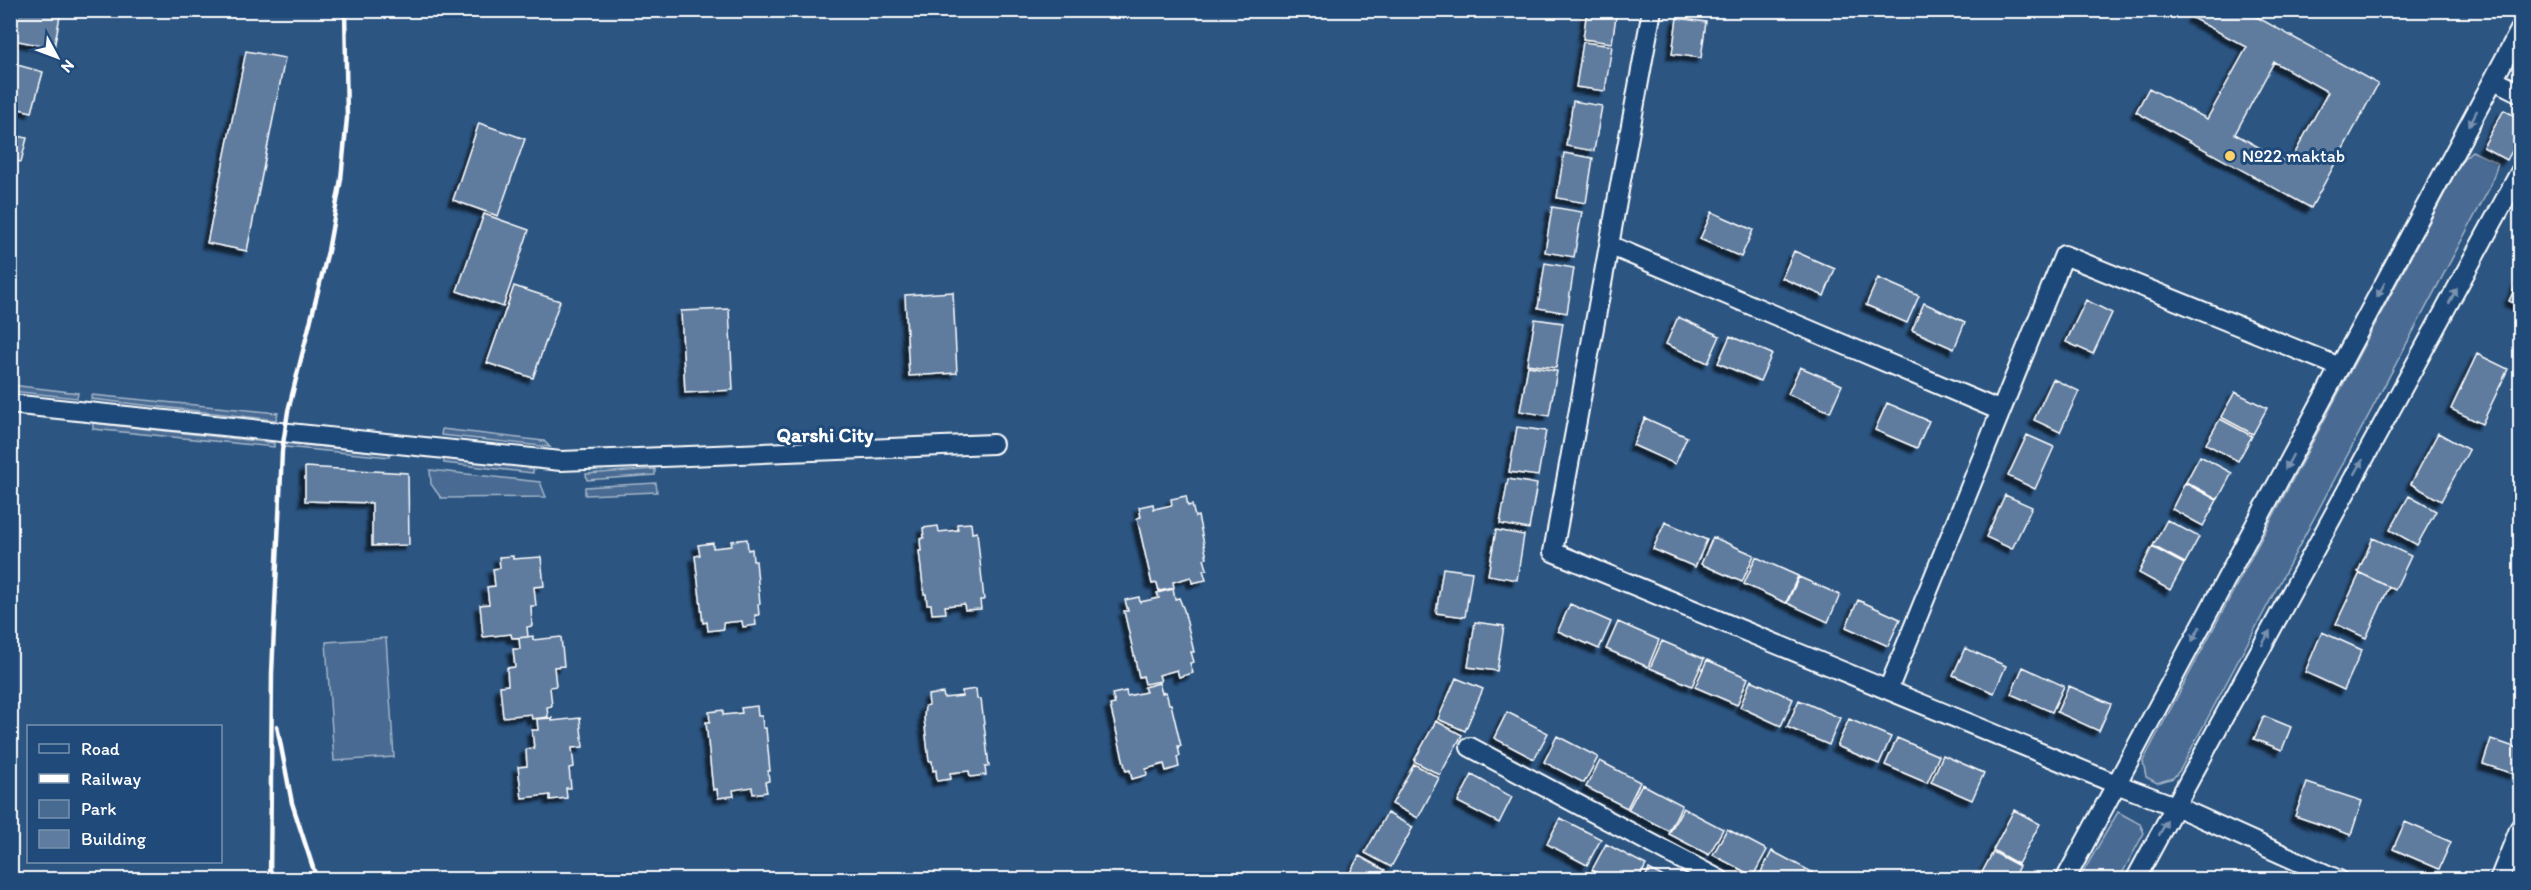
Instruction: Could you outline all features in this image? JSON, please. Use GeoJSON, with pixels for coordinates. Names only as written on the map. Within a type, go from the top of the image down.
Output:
{"type":"FeatureCollection","features":[{"type":"Feature","properties":{"kind":"street"},"geometry":{"type":"LineString","coordinates":[[1652,10],[1553,552],[2116,784],[2175,806],[2339,879]]}},
{"type":"Feature","properties":{"kind":"street"},"geometry":{"type":"LineString","coordinates":[[2065,879],[2520,30]]}},
{"type":"Feature","properties":{"kind":"street"},"geometry":{"type":"LineString","coordinates":[[2494,80],[2520,93]]}},
{"type":"Feature","properties":{"kind":"street"},"geometry":{"type":"LineString","coordinates":[[2135,879],[2520,172]]}},
{"type":"Feature","properties":{"kind":"street"},"geometry":{"type":"LineString","coordinates":[[1609,245],[2001,411]]}},
{"type":"Feature","properties":{"kind":"street"},"geometry":{"type":"LineString","coordinates":[[1888,690],[2064,255],[2340,367]]}},
{"type":"Feature","properties":{"kind":"street"},"geometry":{"type":"LineString","coordinates":[[10,404],[561,461],[993,444]]}},
{"type":"Feature","properties":{"kind":"street"},"geometry":{"type":"LineString","coordinates":[[1470,747],[1720,879]]}},
{"type":"Feature","properties":{"kind":"street"},"geometry":{"type":"LineString","coordinates":[[2499,879],[2520,827]]}},
{"type":"Feature","properties":{"kind":"green space"},"geometry":{"type":"Polygon","coordinates":[[[2472,151],[2498,163],[2490,187],[2180,770],[2173,778],[2157,783],[2146,777],[2143,761],[2463,159],[2472,151]]]}},
{"type":"Feature","properties":{"kind":"green space"},"geometry":{"type":"Polygon","coordinates":[[[11,385],[78,393],[77,398],[11,391],[11,385]]]}},
{"type":"Feature","properties":{"kind":"green space"},"geometry":{"type":"Polygon","coordinates":[[[92,395],[278,413],[276,420],[91,399],[92,395]]]}},
{"type":"Feature","properties":{"kind":"green space"},"geometry":{"type":"Polygon","coordinates":[[[93,423],[274,443],[274,447],[93,429],[93,423]]]}},
{"type":"Feature","properties":{"kind":"green space"},"geometry":{"type":"Polygon","coordinates":[[[442,429],[544,441],[550,447],[441,435],[442,429]]]}},
{"type":"Feature","properties":{"kind":"green space"},"geometry":{"type":"Polygon","coordinates":[[[285,443],[389,453],[389,457],[285,447],[285,443]]]}},
{"type":"Feature","properties":{"kind":"green space"},"geometry":{"type":"Polygon","coordinates":[[[443,458],[533,468],[533,473],[444,463],[443,458]]]}},
{"type":"Feature","properties":{"kind":"green space"},"geometry":{"type":"Polygon","coordinates":[[[655,469],[655,475],[587,480],[586,474],[655,469]]]}},
{"type":"Feature","properties":{"kind":"green space"},"geometry":{"type":"Polygon","coordinates":[[[430,470],[540,482],[546,497],[441,498],[431,484],[430,470]]]}},
{"type":"Feature","properties":{"kind":"green space"},"geometry":{"type":"Polygon","coordinates":[[[656,483],[657,492],[585,495],[585,487],[656,483]]]}},
{"type":"Feature","properties":{"kind":"green space"},"geometry":{"type":"Polygon","coordinates":[[[386,638],[394,757],[334,761],[326,642],[386,638]]]}},
{"type":"Feature","properties":{"kind":"green space"},"geometry":{"type":"Polygon","coordinates":[[[2118,812],[2140,824],[2144,833],[2119,879],[2079,879],[2118,812]]]}},
{"type":"Feature","properties":{"kind":"building"},"geometry":{"type":"Polygon","coordinates":[[[18,10],[61,11],[54,48],[13,40],[18,10]]]}},
{"type":"Feature","properties":{"kind":"building"},"geometry":{"type":"Polygon","coordinates":[[[1587,10],[1617,10],[1612,43],[1583,39],[1587,10]]]}},
{"type":"Feature","properties":{"kind":"building"},"geometry":{"type":"Polygon","coordinates":[[[2196,10],[2244,10],[2378,84],[2311,208],[2136,112],[2149,88],[2207,119],[2247,47],[2192,18],[2196,10]],[[2274,62],[2235,134],[2289,164],[2328,92],[2274,62]]]}},
{"type":"Feature","properties":{"kind":"building"},"geometry":{"type":"Polygon","coordinates":[[[1677,18],[1706,22],[1701,58],[1672,54],[1677,18]]]}},
{"type":"Feature","properties":{"kind":"building"},"geometry":{"type":"Polygon","coordinates":[[[1583,42],[1612,46],[1605,91],[1576,87],[1583,42]]]}},
{"type":"Feature","properties":{"kind":"building"},"geometry":{"type":"Polygon","coordinates":[[[246,51],[285,58],[247,251],[207,243],[246,51]]]}},
{"type":"Feature","properties":{"kind":"building"},"geometry":{"type":"Polygon","coordinates":[[[10,63],[43,72],[32,112],[10,107],[10,63]]]}},
{"type":"Feature","properties":{"kind":"building"},"geometry":{"type":"Polygon","coordinates":[[[1573,101],[1602,106],[1594,151],[1566,146],[1573,101]]]}},
{"type":"Feature","properties":{"kind":"building"},"geometry":{"type":"Polygon","coordinates":[[[2504,110],[2520,119],[2520,136],[2507,160],[2483,147],[2504,110]]]}},
{"type":"Feature","properties":{"kind":"building"},"geometry":{"type":"Polygon","coordinates":[[[479,123],[525,139],[498,216],[453,200],[479,123]]]}},
{"type":"Feature","properties":{"kind":"building"},"geometry":{"type":"Polygon","coordinates":[[[10,134],[27,138],[21,162],[10,160],[10,134]]]}},
{"type":"Feature","properties":{"kind":"building"},"geometry":{"type":"Polygon","coordinates":[[[1564,153],[1593,158],[1586,203],[1557,198],[1564,153]]]}},
{"type":"Feature","properties":{"kind":"building"},"geometry":{"type":"Polygon","coordinates":[[[1552,207],[1582,212],[1574,257],[1545,252],[1552,207]]]}},
{"type":"Feature","properties":{"kind":"building"},"geometry":{"type":"Polygon","coordinates":[[[1712,212],[1753,230],[1741,257],[1700,239],[1712,212]]]}},
{"type":"Feature","properties":{"kind":"building"},"geometry":{"type":"Polygon","coordinates":[[[484,214],[529,230],[503,307],[457,291],[484,214]]]}},
{"type":"Feature","properties":{"kind":"building"},"geometry":{"type":"Polygon","coordinates":[[[1794,251],[1835,269],[1824,296],[1782,278],[1794,251]]]}},
{"type":"Feature","properties":{"kind":"building"},"geometry":{"type":"Polygon","coordinates":[[[1545,263],[1574,268],[1567,313],[1538,308],[1545,263]]]}},
{"type":"Feature","properties":{"kind":"building"},"geometry":{"type":"Polygon","coordinates":[[[2520,277],[2520,306],[2509,301],[2520,277]]]}},
{"type":"Feature","properties":{"kind":"building"},"geometry":{"type":"Polygon","coordinates":[[[1878,278],[1919,296],[1907,323],[1866,305],[1878,278]]]}},
{"type":"Feature","properties":{"kind":"building"},"geometry":{"type":"Polygon","coordinates":[[[514,286],[560,301],[533,378],[487,363],[514,286]]]}},
{"type":"Feature","properties":{"kind":"building"},"geometry":{"type":"Polygon","coordinates":[[[953,292],[957,373],[909,376],[905,295],[953,292]]]}},
{"type":"Feature","properties":{"kind":"building"},"geometry":{"type":"Polygon","coordinates":[[[2086,300],[2112,313],[2093,354],[2066,342],[2086,300]]]}},
{"type":"Feature","properties":{"kind":"building"},"geometry":{"type":"Polygon","coordinates":[[[1924,303],[1965,322],[1954,349],[1912,330],[1924,303]]]}},
{"type":"Feature","properties":{"kind":"building"},"geometry":{"type":"Polygon","coordinates":[[[729,309],[733,390],[685,393],[681,311],[729,309]]]}},
{"type":"Feature","properties":{"kind":"building"},"geometry":{"type":"Polygon","coordinates":[[[1678,317],[1720,336],[1708,363],[1666,344],[1678,317]]]}},
{"type":"Feature","properties":{"kind":"building"},"geometry":{"type":"Polygon","coordinates":[[[1535,319],[1563,323],[1556,368],[1527,364],[1535,319]]]}},
{"type":"Feature","properties":{"kind":"building"},"geometry":{"type":"Polygon","coordinates":[[[1730,336],[1772,354],[1760,381],[1718,363],[1730,336]]]}},
{"type":"Feature","properties":{"kind":"building"},"geometry":{"type":"Polygon","coordinates":[[[2477,354],[2508,369],[2482,424],[2451,409],[2477,354]]]}},
{"type":"Feature","properties":{"kind":"building"},"geometry":{"type":"Polygon","coordinates":[[[1528,366],[1557,371],[1549,416],[1520,411],[1528,366]]]}},
{"type":"Feature","properties":{"kind":"building"},"geometry":{"type":"Polygon","coordinates":[[[1800,367],[1842,385],[1830,412],[1788,394],[1800,367]]]}},
{"type":"Feature","properties":{"kind":"building"},"geometry":{"type":"Polygon","coordinates":[[[2053,379],[2079,391],[2060,432],[2034,420],[2053,379]]]}},
{"type":"Feature","properties":{"kind":"building"},"geometry":{"type":"Polygon","coordinates":[[[2235,392],[2267,408],[2253,434],[2221,417],[2235,392]]]}},
{"type":"Feature","properties":{"kind":"building"},"geometry":{"type":"Polygon","coordinates":[[[1887,403],[1929,421],[1917,448],[1875,430],[1887,403]]]}},
{"type":"Feature","properties":{"kind":"building"},"geometry":{"type":"Polygon","coordinates":[[[1645,418],[1687,437],[1675,464],[1633,445],[1645,418]]]}},
{"type":"Feature","properties":{"kind":"building"},"geometry":{"type":"Polygon","coordinates":[[[2220,419],[2252,436],[2238,461],[2206,444],[2220,419]]]}},
{"type":"Feature","properties":{"kind":"building"},"geometry":{"type":"Polygon","coordinates":[[[1517,427],[1546,431],[1538,476],[1509,472],[1517,427]]]}},
{"type":"Feature","properties":{"kind":"building"},"geometry":{"type":"Polygon","coordinates":[[[2438,433],[2469,450],[2441,501],[2411,484],[2438,433]]]}},
{"type":"Feature","properties":{"kind":"building"},"geometry":{"type":"Polygon","coordinates":[[[2027,435],[2054,447],[2035,489],[2008,476],[2027,435]]]}},
{"type":"Feature","properties":{"kind":"building"},"geometry":{"type":"Polygon","coordinates":[[[2200,456],[2232,473],[2218,499],[2186,482],[2200,456]]]}},
{"type":"Feature","properties":{"kind":"building"},"geometry":{"type":"Polygon","coordinates":[[[305,467],[408,473],[409,545],[372,546],[372,503],[305,501],[305,467]]]}},
{"type":"Feature","properties":{"kind":"building"},"geometry":{"type":"Polygon","coordinates":[[[1508,479],[1537,484],[1529,529],[1500,524],[1508,479]]]}},
{"type":"Feature","properties":{"kind":"building"},"geometry":{"type":"Polygon","coordinates":[[[2185,483],[2217,500],[2203,526],[2172,509],[2185,483]]]}},
{"type":"Feature","properties":{"kind":"building"},"geometry":{"type":"Polygon","coordinates":[[[2005,495],[2032,507],[2012,549],[1986,537],[2005,495]]]}},
{"type":"Feature","properties":{"kind":"building"},"geometry":{"type":"Polygon","coordinates":[[[1186,496],[1188,506],[1192,505],[1195,517],[1198,516],[1207,558],[1204,559],[1207,569],[1203,570],[1206,580],[1192,583],[1191,577],[1173,582],[1174,588],[1159,591],[1157,583],[1152,584],[1137,518],[1141,517],[1139,507],[1153,504],[1154,509],[1172,505],[1171,499],[1186,496]]]}},
{"type":"Feature","properties":{"kind":"building"},"geometry":{"type":"Polygon","coordinates":[[[2409,496],[2436,511],[2417,545],[2390,530],[2409,496]]]}},
{"type":"Feature","properties":{"kind":"building"},"geometry":{"type":"Polygon","coordinates":[[[2167,520],[2199,537],[2185,563],[2153,546],[2167,520]]]}},
{"type":"Feature","properties":{"kind":"building"},"geometry":{"type":"Polygon","coordinates":[[[1665,522],[1707,540],[1695,567],[1653,549],[1665,522]]]}},
{"type":"Feature","properties":{"kind":"building"},"geometry":{"type":"Polygon","coordinates":[[[971,523],[972,533],[977,532],[984,600],[980,600],[981,609],[965,610],[964,604],[945,606],[946,613],[932,614],[931,604],[927,604],[926,594],[924,594],[919,551],[921,551],[920,539],[924,538],[923,528],[938,526],[939,532],[958,530],[957,524],[971,523]]]}},
{"type":"Feature","properties":{"kind":"building"},"geometry":{"type":"Polygon","coordinates":[[[1496,530],[1524,535],[1517,580],[1488,575],[1496,530]]]}},
{"type":"Feature","properties":{"kind":"building"},"geometry":{"type":"Polygon","coordinates":[[[1713,537],[1754,555],[1742,582],[1701,564],[1713,537]]]}},
{"type":"Feature","properties":{"kind":"building"},"geometry":{"type":"Polygon","coordinates":[[[2373,538],[2411,556],[2395,590],[2358,572],[2373,538]]]}},
{"type":"Feature","properties":{"kind":"building"},"geometry":{"type":"Polygon","coordinates":[[[747,539],[748,550],[752,549],[753,561],[756,561],[760,604],[758,604],[759,615],[755,615],[756,625],[743,627],[742,621],[723,623],[724,629],[708,631],[707,622],[703,623],[695,556],[700,555],[698,545],[713,543],[713,548],[732,546],[731,541],[747,539]]]}},
{"type":"Feature","properties":{"kind":"building"},"geometry":{"type":"Polygon","coordinates":[[[2152,547],[2184,564],[2170,590],[2139,573],[2152,547]]]}},
{"type":"Feature","properties":{"kind":"building"},"geometry":{"type":"Polygon","coordinates":[[[513,556],[513,559],[541,557],[544,586],[534,587],[536,606],[531,606],[532,626],[527,627],[528,637],[512,638],[511,634],[483,637],[480,605],[489,604],[487,587],[495,586],[493,569],[500,568],[499,557],[513,556]]]}},
{"type":"Feature","properties":{"kind":"building"},"geometry":{"type":"Polygon","coordinates":[[[1756,557],[1798,576],[1786,603],[1744,584],[1756,557]]]}},
{"type":"Feature","properties":{"kind":"building"},"geometry":{"type":"Polygon","coordinates":[[[1443,568],[1472,572],[1465,617],[1436,613],[1443,568]]]}},
{"type":"Feature","properties":{"kind":"building"},"geometry":{"type":"Polygon","coordinates":[[[2360,573],[2389,587],[2366,638],[2336,624],[2360,573]]]}},
{"type":"Feature","properties":{"kind":"building"},"geometry":{"type":"Polygon","coordinates":[[[1799,577],[1840,595],[1828,622],[1787,603],[1799,577]]]}},
{"type":"Feature","properties":{"kind":"building"},"geometry":{"type":"Polygon","coordinates":[[[1173,589],[1175,599],[1179,598],[1184,610],[1194,652],[1191,652],[1194,662],[1190,663],[1193,673],[1179,677],[1177,670],[1159,675],[1161,681],[1145,684],[1143,676],[1139,677],[1124,611],[1128,611],[1125,600],[1139,597],[1140,602],[1159,598],[1157,593],[1173,589]]]}},
{"type":"Feature","properties":{"kind":"building"},"geometry":{"type":"Polygon","coordinates":[[[1858,600],[1900,619],[1888,646],[1846,627],[1858,600]]]}},
{"type":"Feature","properties":{"kind":"building"},"geometry":{"type":"Polygon","coordinates":[[[1570,604],[1611,622],[1599,649],[1558,631],[1570,604]]]}},
{"type":"Feature","properties":{"kind":"building"},"geometry":{"type":"Polygon","coordinates":[[[1475,622],[1504,626],[1497,671],[1468,667],[1475,622]]]}},
{"type":"Feature","properties":{"kind":"building"},"geometry":{"type":"Polygon","coordinates":[[[1618,622],[1659,640],[1648,667],[1606,649],[1618,622]]]}},
{"type":"Feature","properties":{"kind":"building"},"geometry":{"type":"Polygon","coordinates":[[[2322,632],[2362,650],[2344,690],[2305,672],[2322,632]]]}},
{"type":"Feature","properties":{"kind":"building"},"geometry":{"type":"Polygon","coordinates":[[[533,636],[533,640],[561,637],[564,666],[554,667],[556,686],[550,687],[552,706],[547,707],[548,717],[532,719],[531,714],[503,717],[500,686],[508,685],[507,668],[515,667],[513,649],[520,649],[519,638],[533,636]]]}},
{"type":"Feature","properties":{"kind":"building"},"geometry":{"type":"Polygon","coordinates":[[[1662,641],[1704,659],[1692,686],[1650,668],[1662,641]]]}},
{"type":"Feature","properties":{"kind":"building"},"geometry":{"type":"Polygon","coordinates":[[[1965,648],[2006,666],[1994,693],[1953,675],[1965,648]]]}},
{"type":"Feature","properties":{"kind":"building"},"geometry":{"type":"Polygon","coordinates":[[[1707,660],[1748,678],[1737,705],[1695,687],[1707,660]]]}},
{"type":"Feature","properties":{"kind":"building"},"geometry":{"type":"Polygon","coordinates":[[[2023,667],[2064,686],[2052,712],[2011,694],[2023,667]]]}},
{"type":"Feature","properties":{"kind":"building"},"geometry":{"type":"Polygon","coordinates":[[[1456,678],[1483,689],[1465,731],[1438,719],[1456,678]]]}},
{"type":"Feature","properties":{"kind":"building"},"geometry":{"type":"Polygon","coordinates":[[[1751,680],[1793,699],[1781,726],[1740,707],[1751,680]]]}},
{"type":"Feature","properties":{"kind":"building"},"geometry":{"type":"Polygon","coordinates":[[[1159,683],[1162,693],[1166,692],[1169,704],[1171,704],[1181,746],[1178,746],[1179,767],[1166,771],[1164,764],[1146,769],[1147,775],[1132,779],[1130,770],[1126,771],[1110,705],[1115,704],[1112,694],[1126,691],[1127,696],[1146,692],[1144,687],[1159,683]]]}},
{"type":"Feature","properties":{"kind":"building"},"geometry":{"type":"Polygon","coordinates":[[[2069,686],[2111,704],[2099,731],[2057,712],[2069,686]]]}},
{"type":"Feature","properties":{"kind":"building"},"geometry":{"type":"Polygon","coordinates":[[[976,689],[977,699],[981,699],[989,766],[985,767],[986,775],[970,777],[969,771],[950,773],[951,779],[937,781],[936,770],[933,771],[932,761],[929,761],[924,718],[925,706],[929,705],[928,695],[943,693],[944,698],[962,696],[962,691],[976,689]]]}},
{"type":"Feature","properties":{"kind":"building"},"geometry":{"type":"Polygon","coordinates":[[[1799,700],[1840,718],[1829,745],[1787,727],[1799,700]]]}},
{"type":"Feature","properties":{"kind":"building"},"geometry":{"type":"Polygon","coordinates":[[[757,706],[758,716],[762,716],[763,728],[766,728],[770,771],[768,771],[769,781],[765,782],[767,792],[753,794],[752,787],[733,790],[734,796],[718,798],[717,789],[713,790],[706,722],[710,722],[709,712],[723,710],[723,715],[742,713],[741,708],[757,706]]]}},
{"type":"Feature","properties":{"kind":"building"},"geometry":{"type":"Polygon","coordinates":[[[1507,712],[1548,733],[1534,759],[1494,738],[1507,712]]]}},
{"type":"Feature","properties":{"kind":"building"},"geometry":{"type":"Polygon","coordinates":[[[2264,716],[2291,727],[2282,750],[2254,739],[2264,716]]]}},
{"type":"Feature","properties":{"kind":"building"},"geometry":{"type":"Polygon","coordinates":[[[552,718],[552,721],[580,718],[583,747],[572,748],[574,767],[569,768],[571,788],[566,788],[567,798],[550,800],[550,795],[522,798],[518,767],[527,766],[526,749],[534,748],[532,730],[538,730],[537,719],[552,718]]]}},
{"type":"Feature","properties":{"kind":"building"},"geometry":{"type":"Polygon","coordinates":[[[1849,719],[1891,737],[1879,764],[1837,746],[1849,719]]]}},
{"type":"Feature","properties":{"kind":"building"},"geometry":{"type":"Polygon","coordinates":[[[1436,721],[1462,735],[1440,775],[1414,761],[1436,721]]]}},
{"type":"Feature","properties":{"kind":"building"},"geometry":{"type":"Polygon","coordinates":[[[1557,736],[1598,757],[1584,783],[1544,762],[1557,736]]]}},
{"type":"Feature","properties":{"kind":"building"},"geometry":{"type":"Polygon","coordinates":[[[1897,738],[1939,756],[1927,783],[1885,765],[1897,738]]]}},
{"type":"Feature","properties":{"kind":"building"},"geometry":{"type":"Polygon","coordinates":[[[2491,739],[2520,749],[2514,774],[2483,764],[2491,739]]]}},
{"type":"Feature","properties":{"kind":"building"},"geometry":{"type":"Polygon","coordinates":[[[1943,755],[1984,773],[1972,800],[1931,782],[1943,755]]]}},
{"type":"Feature","properties":{"kind":"building"},"geometry":{"type":"Polygon","coordinates":[[[1600,761],[1640,782],[1627,808],[1586,787],[1600,761]]]}},
{"type":"Feature","properties":{"kind":"building"},"geometry":{"type":"Polygon","coordinates":[[[1414,764],[1439,778],[1418,818],[1392,804],[1414,764]]]}},
{"type":"Feature","properties":{"kind":"building"},"geometry":{"type":"Polygon","coordinates":[[[1472,775],[1512,797],[1499,823],[1458,802],[1472,775]]]}},
{"type":"Feature","properties":{"kind":"building"},"geometry":{"type":"Polygon","coordinates":[[[2307,783],[2362,801],[2351,835],[2295,816],[2307,783]]]}},
{"type":"Feature","properties":{"kind":"building"},"geometry":{"type":"Polygon","coordinates":[[[1642,784],[1682,805],[1669,831],[1628,810],[1642,784]]]}},
{"type":"Feature","properties":{"kind":"building"},"geometry":{"type":"Polygon","coordinates":[[[1683,808],[1723,829],[1709,855],[1669,834],[1683,808]]]}},
{"type":"Feature","properties":{"kind":"building"},"geometry":{"type":"Polygon","coordinates":[[[2014,810],[2040,824],[2018,864],[1993,850],[2014,810]]]}},
{"type":"Feature","properties":{"kind":"building"},"geometry":{"type":"Polygon","coordinates":[[[1387,813],[1413,827],[1391,867],[1365,853],[1387,813]]]}},
{"type":"Feature","properties":{"kind":"building"},"geometry":{"type":"Polygon","coordinates":[[[1560,818],[1601,839],[1587,865],[1547,844],[1560,818]]]}},
{"type":"Feature","properties":{"kind":"building"},"geometry":{"type":"Polygon","coordinates":[[[2405,822],[2451,842],[2439,869],[2393,849],[2405,822]]]}},
{"type":"Feature","properties":{"kind":"building"},"geometry":{"type":"Polygon","coordinates":[[[1727,829],[1767,850],[1753,876],[1713,855],[1727,829]]]}},
{"type":"Feature","properties":{"kind":"building"},"geometry":{"type":"Polygon","coordinates":[[[1606,844],[1646,865],[1638,880],[1610,880],[1592,870],[1606,844]]]}},
{"type":"Feature","properties":{"kind":"building"},"geometry":{"type":"Polygon","coordinates":[[[1772,851],[1812,872],[1808,880],[1758,878],[1772,851]]]}},
{"type":"Feature","properties":{"kind":"building"},"geometry":{"type":"Polygon","coordinates":[[[1993,852],[2019,866],[2012,880],[1978,880],[1993,852]]]}},
{"type":"Feature","properties":{"kind":"building"},"geometry":{"type":"Polygon","coordinates":[[[1359,856],[1385,870],[1380,880],[1346,880],[1359,856]]]}},
{"type":"Feature","properties":{"kind":"building"},"geometry":{"type":"Polygon","coordinates":[[[1649,869],[1669,880],[1644,880],[1649,869]]]}},
{"type":"Feature","properties":{"kind":"railway"},"geometry":{"type":"LineString","coordinates":[[270,880],[272,673],[282,451],[288,411],[328,251],[341,179],[347,118],[345,10]]}},
{"type":"Feature","properties":{"kind":"railway"},"geometry":{"type":"LineString","coordinates":[[277,726],[292,803],[317,880]]}},
{"type":"Feature","properties":{"kind":"place","name":"№22 maktab"},"geometry":{"type":"Point","coordinates":[2230,156]}},
{"type":"Feature","properties":{"kind":"district","name":"Qarshi City"},"geometry":{"type":"Point","coordinates":[825,435]}}]}
